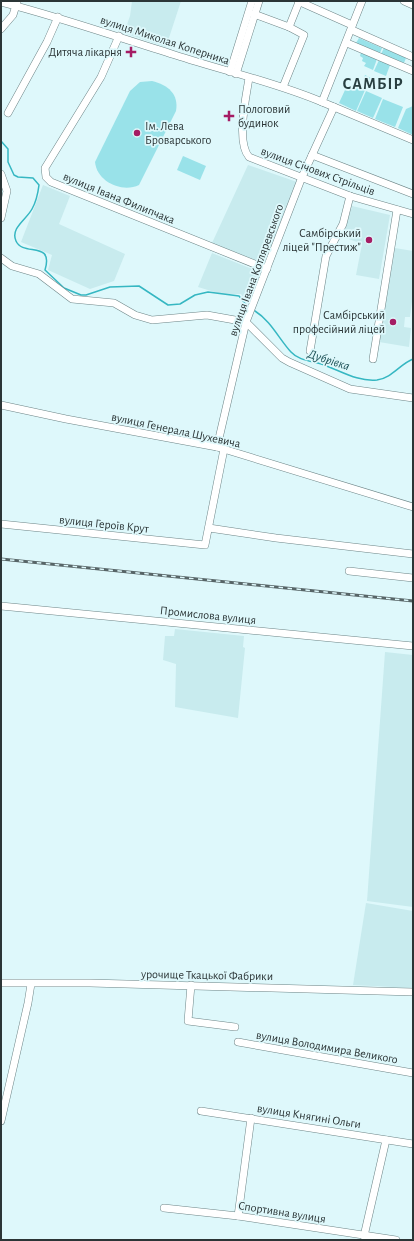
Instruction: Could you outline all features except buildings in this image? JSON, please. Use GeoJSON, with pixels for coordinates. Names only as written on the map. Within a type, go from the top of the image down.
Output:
{"type":"FeatureCollection","features":[{"type":"Feature","properties":{"kind":"street"},"geometry":{"type":"LineString","coordinates":[[233,73],[252,1]]}},
{"type":"Feature","properties":{"kind":"street"},"geometry":{"type":"LineString","coordinates":[[233,73],[259,1]]}},
{"type":"Feature","properties":{"kind":"street"},"geometry":{"type":"LineString","coordinates":[[289,27],[299,1],[352,28],[413,55]]}},
{"type":"Feature","properties":{"kind":"street"},"geometry":{"type":"LineString","coordinates":[[322,102],[347,43],[362,1]]}},
{"type":"Feature","properties":{"kind":"street"},"geometry":{"type":"LineString","coordinates":[[404,1],[413,5]]}},
{"type":"Feature","properties":{"kind":"street","name":"вулиця Миколая Коперника"},"geometry":{"type":"LineString","coordinates":[[1,2],[17,3],[233,73],[283,87],[413,140]]}},
{"type":"Feature","properties":{"kind":"street"},"geometry":{"type":"LineString","coordinates":[[1,29],[13,15],[17,3]]}},
{"type":"Feature","properties":{"kind":"street"},"geometry":{"type":"LineString","coordinates":[[254,14],[302,33],[304,38],[283,87]]}},
{"type":"Feature","properties":{"kind":"street"},"geometry":{"type":"LineString","coordinates":[[8,113],[47,42],[58,17]]}},
{"type":"Feature","properties":{"kind":"street","name":"вулиця Івана Филипчака"},"geometry":{"type":"LineString","coordinates":[[119,36],[101,77],[46,168],[46,177],[51,182],[267,269]]}},
{"type":"Feature","properties":{"kind":"street"},"geometry":{"type":"LineString","coordinates":[[347,43],[413,71]]}},
{"type":"Feature","properties":{"kind":"street","name":"вулиця Січових Стрільців"},"geometry":{"type":"LineString","coordinates":[[249,78],[244,124],[243,147],[245,153],[254,160],[350,196],[413,214]]}},
{"type":"Feature","properties":{"kind":"street","name":"вулиця Івана Котляревського"},"geometry":{"type":"LineString","coordinates":[[205,545],[221,448],[246,322],[302,177],[334,107]]}},
{"type":"Feature","properties":{"kind":"street"},"geometry":{"type":"LineString","coordinates":[[312,155],[413,194]]}},
{"type":"Feature","properties":{"kind":"street"},"geometry":{"type":"LineString","coordinates":[[1,174],[7,191],[1,218]]}},
{"type":"Feature","properties":{"kind":"street"},"geometry":{"type":"LineString","coordinates":[[310,351],[326,256],[343,224],[350,196]]}},
{"type":"Feature","properties":{"kind":"street"},"geometry":{"type":"LineString","coordinates":[[373,359],[396,210]]}},
{"type":"Feature","properties":{"kind":"street"},"geometry":{"type":"LineString","coordinates":[[1,258],[12,266],[39,274],[72,299],[114,303],[143,319],[152,320],[207,315],[246,322],[282,358],[289,362],[350,389],[413,398]]}},
{"type":"Feature","properties":{"kind":"street","name":"вулиця Генерала Шухевича"},"geometry":{"type":"LineString","coordinates":[[1,405],[66,419],[221,448],[413,507]]}},
{"type":"Feature","properties":{"kind":"street","name":"вулиця Героїв Крут"},"geometry":{"type":"LineString","coordinates":[[1,524],[205,545]]}},
{"type":"Feature","properties":{"kind":"street"},"geometry":{"type":"LineString","coordinates":[[209,528],[276,538],[413,554]]}},
{"type":"Feature","properties":{"kind":"street"},"geometry":{"type":"LineString","coordinates":[[349,571],[413,578]]}},
{"type":"Feature","properties":{"kind":"street","name":"Промислова вулиця"},"geometry":{"type":"LineString","coordinates":[[1,606],[413,646]]}},
{"type":"Feature","properties":{"kind":"street","name":"урочище Ткацької Фабрики"},"geometry":{"type":"LineString","coordinates":[[1,983],[30,987],[191,985],[413,992]]}},
{"type":"Feature","properties":{"kind":"street"},"geometry":{"type":"LineString","coordinates":[[191,985],[188,1021],[234,1027]]}},
{"type":"Feature","properties":{"kind":"street"},"geometry":{"type":"LineString","coordinates":[[1,1121],[30,987]]}},
{"type":"Feature","properties":{"kind":"street","name":"вулиця Володимира Великого"},"geometry":{"type":"LineString","coordinates":[[238,1042],[413,1073]]}},
{"type":"Feature","properties":{"kind":"street","name":"вулиця Княгині Ольги"},"geometry":{"type":"LineString","coordinates":[[202,1111],[413,1144]]}},
{"type":"Feature","properties":{"kind":"street"},"geometry":{"type":"LineString","coordinates":[[238,1216],[251,1118]]}},
{"type":"Feature","properties":{"kind":"street"},"geometry":{"type":"LineString","coordinates":[[364,1236],[386,1140]]}},
{"type":"Feature","properties":{"kind":"street","name":"Спортивна вулиця"},"geometry":{"type":"LineString","coordinates":[[164,1208],[238,1216],[396,1240]]}},
{"type":"Feature","properties":{"kind":"shaded area"},"geometry":{"type":"Polygon","coordinates":[[[132,1],[181,1],[166,47],[124,33],[130,16],[132,1]]]}},
{"type":"Feature","properties":{"kind":"shaded area"},"geometry":{"type":"Polygon","coordinates":[[[359,38],[382,48],[380,53],[356,43],[359,38]]]}},
{"type":"Feature","properties":{"kind":"shaded area"},"geometry":{"type":"Polygon","coordinates":[[[384,48],[406,58],[404,63],[381,54],[384,48]]]}},
{"type":"Feature","properties":{"kind":"shaded area"},"geometry":{"type":"Polygon","coordinates":[[[361,52],[377,59],[373,70],[364,66],[366,63],[362,61],[363,58],[360,56],[361,52]]]}},
{"type":"Feature","properties":{"kind":"shaded area"},"geometry":{"type":"Polygon","coordinates":[[[379,60],[390,65],[386,76],[374,71],[379,60]]]}},
{"type":"Feature","properties":{"kind":"shaded area"},"geometry":{"type":"Polygon","coordinates":[[[365,75],[375,80],[376,83],[373,85],[363,80],[365,75]]]}},
{"type":"Feature","properties":{"kind":"shaded area","name":"Ім. Лева Броварського"},"geometry":{"type":"Polygon","coordinates":[[[152,81],[163,85],[171,91],[176,100],[176,111],[139,185],[125,188],[118,187],[105,180],[100,175],[95,162],[130,91],[140,82],[152,81]]]}},
{"type":"Feature","properties":{"kind":"shaded area"},"geometry":{"type":"Polygon","coordinates":[[[356,86],[365,90],[356,111],[339,103],[345,90],[349,91],[350,88],[354,90],[356,86]]]}},
{"type":"Feature","properties":{"kind":"shaded area"},"geometry":{"type":"Polygon","coordinates":[[[366,91],[382,98],[373,118],[357,111],[366,91]]]}},
{"type":"Feature","properties":{"kind":"shaded area"},"geometry":{"type":"Polygon","coordinates":[[[383,99],[403,107],[395,127],[375,119],[383,99]]]}},
{"type":"Feature","properties":{"kind":"shaded area"},"geometry":{"type":"Polygon","coordinates":[[[413,106],[413,135],[398,128],[406,109],[413,106]]]}},
{"type":"Feature","properties":{"kind":"shaded area"},"geometry":{"type":"Polygon","coordinates":[[[183,156],[206,166],[200,180],[177,170],[183,156]]]}},
{"type":"Feature","properties":{"kind":"shaded area"},"geometry":{"type":"Polygon","coordinates":[[[248,165],[297,182],[265,264],[212,243],[248,165]]]}},
{"type":"Feature","properties":{"kind":"shaded area"},"geometry":{"type":"Polygon","coordinates":[[[43,185],[70,196],[59,224],[125,254],[114,281],[90,289],[48,270],[52,255],[21,242],[43,185]]]}},
{"type":"Feature","properties":{"kind":"shaded area","name":"Самбірський ліцей \"Престиж\""},"geometry":{"type":"Polygon","coordinates":[[[352,206],[390,215],[379,279],[356,275],[362,244],[341,236],[345,229],[352,206]]]}},
{"type":"Feature","properties":{"kind":"shaded area"},"geometry":{"type":"Polygon","coordinates":[[[395,248],[413,251],[413,294],[410,317],[405,317],[404,327],[411,328],[409,347],[379,342],[395,248]]]}},
{"type":"Feature","properties":{"kind":"shaded area"},"geometry":{"type":"Polygon","coordinates":[[[212,253],[262,273],[249,305],[241,294],[221,294],[198,287],[212,253]]]}},
{"type":"Feature","properties":{"kind":"shaded area"},"geometry":{"type":"Polygon","coordinates":[[[175,629],[244,636],[243,647],[245,648],[238,718],[175,707],[176,664],[163,660],[165,636],[174,636],[175,629]]]}},
{"type":"Feature","properties":{"kind":"shaded area"},"geometry":{"type":"Polygon","coordinates":[[[385,652],[413,655],[413,907],[367,901],[385,652]]]}},
{"type":"Feature","properties":{"kind":"shaded area"},"geometry":{"type":"Polygon","coordinates":[[[366,903],[413,911],[413,988],[353,985],[366,903]]]}},
{"type":"Feature","properties":{"kind":"waterway","name":"Дубрівка"},"geometry":{"type":"LineString","coordinates":[[1,141],[8,149],[8,162],[14,175],[18,177],[33,178],[39,185],[37,197],[30,213],[15,232],[16,241],[20,246],[42,252],[47,261],[45,270],[64,288],[81,295],[86,295],[110,287],[139,286],[168,305],[180,304],[195,295],[208,292],[239,296],[248,307]]}},
{"type":"Feature","properties":{"kind":"waterway","name":"Дубрівка"},"geometry":{"type":"LineString","coordinates":[[255,311],[266,320],[294,355],[356,378],[370,380],[382,379],[392,374],[408,361],[413,359]]}},
{"type":"Feature","properties":{"kind":"railway"},"geometry":{"type":"LineString","coordinates":[[1,559],[413,601]]}},
{"type":"Feature","properties":{"kind":"place","name":"Дитяча лікарня"},"geometry":{"type":"Point","coordinates":[131,52]}},
{"type":"Feature","properties":{"kind":"place","name":"Пологовий будинок"},"geometry":{"type":"Point","coordinates":[229,116]}},
{"type":"Feature","properties":{"kind":"place","name":"Ім. Лева Броварського"},"geometry":{"type":"Point","coordinates":[137,133]}},
{"type":"Feature","properties":{"kind":"place","name":"Самбірський ліцей \"Престиж\""},"geometry":{"type":"Point","coordinates":[369,240]}},
{"type":"Feature","properties":{"kind":"place","name":"Самбірський професійний ліцей"},"geometry":{"type":"Point","coordinates":[393,322]}},
{"type":"Feature","properties":{"kind":"district","name":"САМБІР"},"geometry":{"type":"Point","coordinates":[373,83]}}]}
